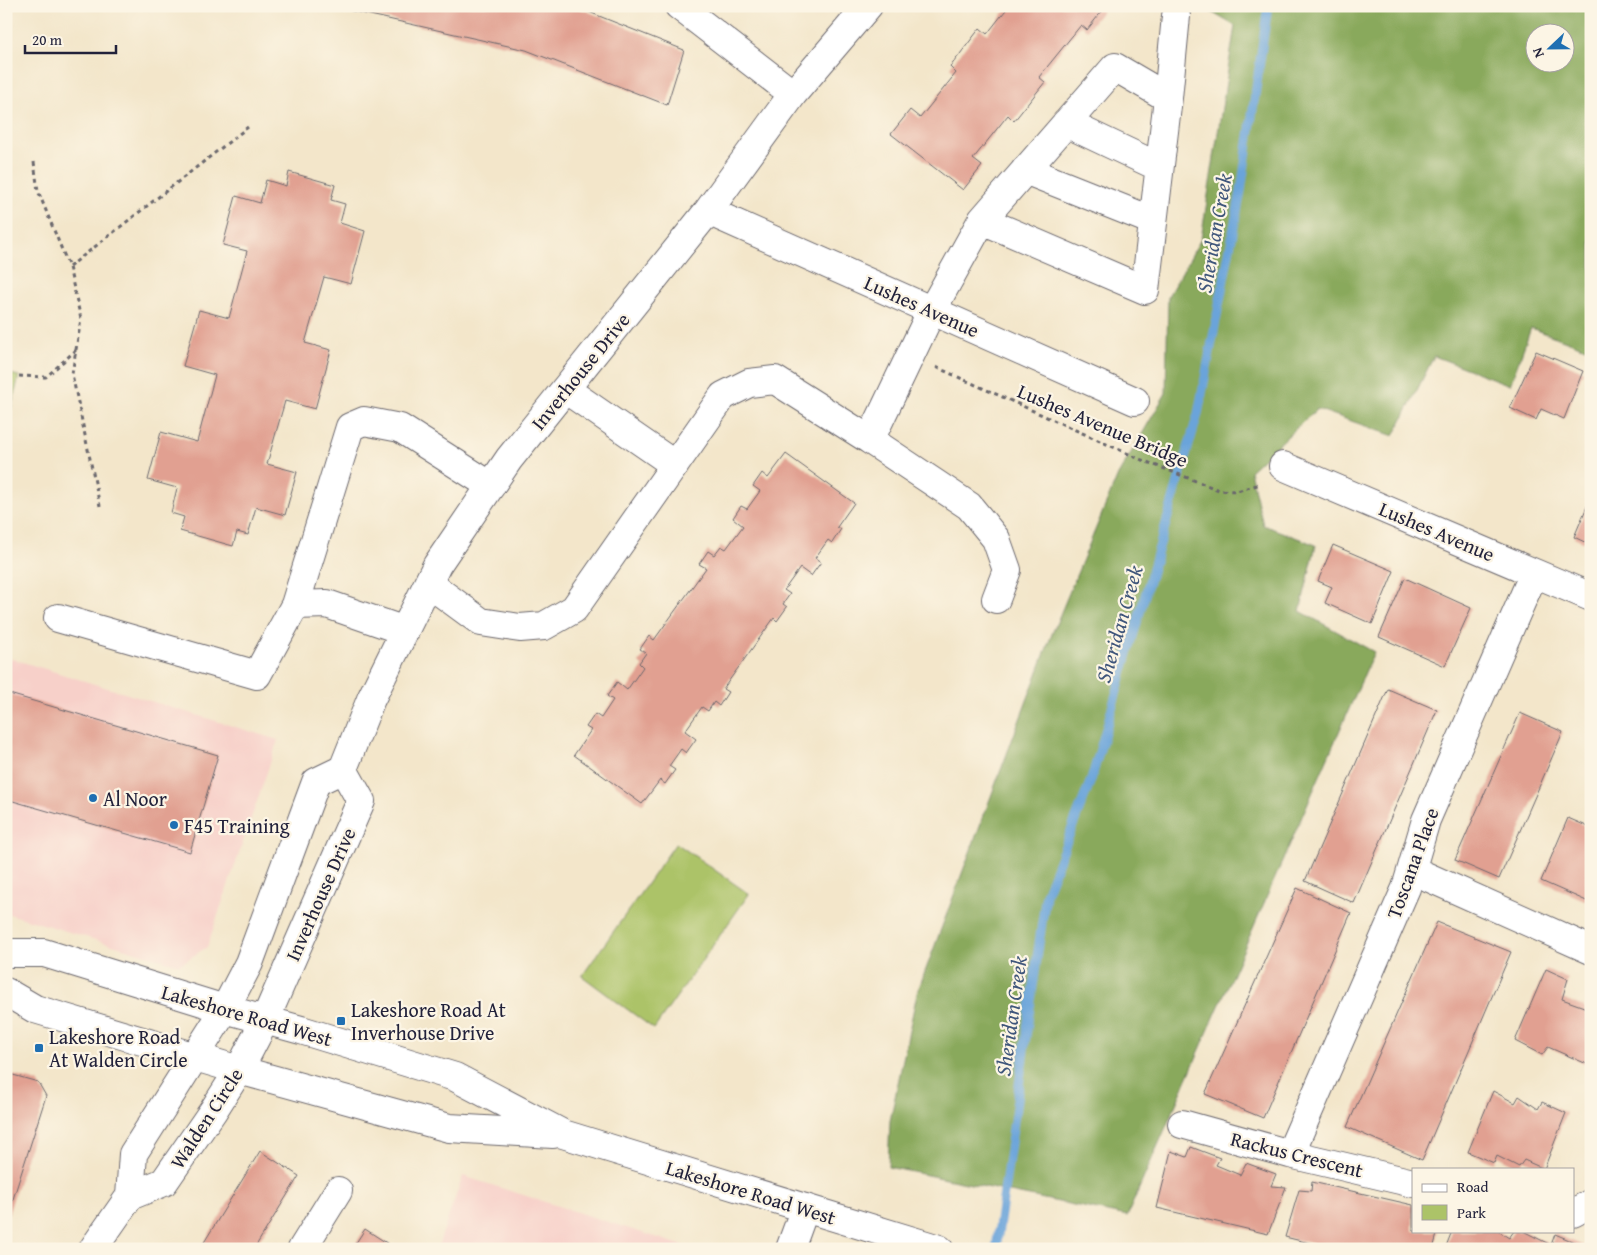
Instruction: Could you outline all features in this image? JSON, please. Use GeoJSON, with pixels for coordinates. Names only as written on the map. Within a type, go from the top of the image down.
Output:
{"type":"FeatureCollection","features":[{"type":"Feature","properties":{"kind":"street"},"geometry":{"type":"LineString","coordinates":[[679,6],[793,94]]}},
{"type":"Feature","properties":{"kind":"street","name":"Inverhouse Drive"},"geometry":{"type":"LineString","coordinates":[[225,1010],[248,963],[316,782],[343,769],[371,699],[437,565],[509,459],[708,211],[793,94],[868,6]]}},
{"type":"Feature","properties":{"kind":"street"},"geometry":{"type":"LineString","coordinates":[[982,220],[1145,290],[1176,16]]}},
{"type":"Feature","properties":{"kind":"street"},"geometry":{"type":"LineString","coordinates":[[870,440],[932,310],[982,220],[1025,170],[1116,67],[1168,98]]}},
{"type":"Feature","properties":{"kind":"street"},"geometry":{"type":"LineString","coordinates":[[1066,123],[1159,167]]}},
{"type":"Feature","properties":{"kind":"street"},"geometry":{"type":"LineString","coordinates":[[1025,170],[1153,221]]}},
{"type":"Feature","properties":{"kind":"street","name":"Lushes Avenue"},"geometry":{"type":"LineString","coordinates":[[708,211],[1135,401]]}},
{"type":"Feature","properties":{"kind":"street"},"geometry":{"type":"LineString","coordinates":[[428,583],[481,622],[520,628],[544,626],[574,609],[723,396],[749,383],[774,380],[870,440],[969,506],[996,539],[1007,570],[996,599]]}},
{"type":"Feature","properties":{"kind":"street"},"geometry":{"type":"LineString","coordinates":[[566,389],[675,465]]}},
{"type":"Feature","properties":{"kind":"street"},"geometry":{"type":"LineString","coordinates":[[58,618],[258,675],[295,605],[350,427],[364,421],[400,428],[491,486]]}},
{"type":"Feature","properties":{"kind":"street","name":"Lushes Avenue"},"geometry":{"type":"LineString","coordinates":[[1283,466],[1591,597]]}},
{"type":"Feature","properties":{"kind":"street","name":"Toscana Place"},"geometry":{"type":"LineString","coordinates":[[1290,1154],[1406,888],[1426,820],[1534,573]]}},
{"type":"Feature","properties":{"kind":"street"},"geometry":{"type":"LineString","coordinates":[[295,605],[327,604],[405,631]]}},
{"type":"Feature","properties":{"kind":"street","name":"Inverhouse Drive"},"geometry":{"type":"LineString","coordinates":[[265,1020],[361,801],[343,769]]}},
{"type":"Feature","properties":{"kind":"street"},"geometry":{"type":"LineString","coordinates":[[1412,870],[1591,950]]}},
{"type":"Feature","properties":{"kind":"street","name":"Lakeshore Road West"},"geometry":{"type":"LineString","coordinates":[[6,953],[44,953],[225,1010],[265,1020],[455,1077],[563,1134],[933,1247]]}},
{"type":"Feature","properties":{"kind":"street","name":"Lakeshore Road West"},"geometry":{"type":"LineString","coordinates":[[6,992],[35,1009],[239,1070],[449,1128],[563,1134]]}},
{"type":"Feature","properties":{"kind":"street","name":"Walden Circle"},"geometry":{"type":"LineString","coordinates":[[225,1010],[133,1154],[130,1196],[164,1182],[239,1070],[265,1020]]}},
{"type":"Feature","properties":{"kind":"street","name":"Rackus Crescent"},"geometry":{"type":"LineString","coordinates":[[1182,1124],[1290,1154],[1412,1183]]}},
{"type":"Feature","properties":{"kind":"street"},"geometry":{"type":"LineString","coordinates":[[302,1249],[338,1191]]}},
{"type":"Feature","properties":{"kind":"street"},"geometry":{"type":"LineString","coordinates":[[93,1249],[130,1196]]}},
{"type":"Feature","properties":{"kind":"street"},"geometry":{"type":"LineString","coordinates":[[1574,1213],[1591,1203]]}},
{"type":"Feature","properties":{"kind":"street"},"geometry":{"type":"LineString","coordinates":[[790,1249],[805,1208]]}},
{"type":"Feature","properties":{"kind":"path"},"geometry":{"type":"LineString","coordinates":[[68,267],[248,127]]}},
{"type":"Feature","properties":{"kind":"path"},"geometry":{"type":"LineString","coordinates":[[34,162],[38,191],[68,267],[81,319],[72,374],[100,506]]}},
{"type":"Feature","properties":{"kind":"path"},"geometry":{"type":"LineString","coordinates":[[19,376],[46,377],[76,349]]}},
{"type":"Feature","properties":{"kind":"path","name":"Lushes Avenue Bridge"},"geometry":{"type":"LineString","coordinates":[[910,356],[1142,460],[1219,490],[1237,491],[1262,483],[1283,466]]}},
{"type":"Feature","properties":{"kind":"shaded area"},"geometry":{"type":"Polygon","coordinates":[[[6,657],[278,740],[207,947],[179,965],[6,913],[6,657]]]}},
{"type":"Feature","properties":{"kind":"shaded area"},"geometry":{"type":"Polygon","coordinates":[[[463,1176],[693,1249],[437,1249],[463,1176]]]}},
{"type":"Feature","properties":{"kind":"green space"},"geometry":{"type":"Polygon","coordinates":[[[1201,6],[1591,6],[1591,350],[1531,328],[1510,385],[1434,356],[1394,436],[1317,409],[1250,471],[1263,525],[1316,545],[1300,611],[1374,652],[1127,1216],[888,1167],[890,1121],[917,993],[1052,634],[1118,475],[1166,393],[1168,296],[1201,239],[1235,26],[1201,6]]]}},
{"type":"Feature","properties":{"kind":"green space"},"geometry":{"type":"Polygon","coordinates":[[[6,373],[19,376],[6,430],[6,373]]]}},
{"type":"Feature","properties":{"kind":"green space"},"geometry":{"type":"Polygon","coordinates":[[[676,843],[749,894],[654,1029],[582,976],[676,843]]]}},
{"type":"Feature","properties":{"kind":"building"},"geometry":{"type":"Polygon","coordinates":[[[330,6],[574,6],[684,50],[667,105],[526,50],[330,6]]]}},
{"type":"Feature","properties":{"kind":"building"},"geometry":{"type":"Polygon","coordinates":[[[1009,6],[1106,6],[1087,30],[1081,25],[1039,77],[1045,82],[1014,121],[1008,115],[973,159],[982,166],[963,190],[891,134],[910,110],[920,118],[956,73],[950,67],[980,28],[987,34],[1009,6]]]}},
{"type":"Feature","properties":{"kind":"building"},"geometry":{"type":"Polygon","coordinates":[[[289,172],[335,185],[331,200],[345,204],[340,223],[365,231],[351,284],[324,277],[305,343],[331,350],[315,409],[285,401],[267,464],[297,472],[285,515],[256,507],[248,535],[237,532],[233,546],[180,531],[184,517],[171,513],[177,488],[148,480],[161,432],[197,442],[215,375],[183,366],[199,310],[229,318],[247,251],[223,245],[236,196],[260,203],[266,180],[286,186],[289,172]]]}},
{"type":"Feature","properties":{"kind":"building"},"geometry":{"type":"Polygon","coordinates":[[[1536,351],[1583,371],[1564,419],[1541,409],[1536,420],[1510,408],[1536,351]]]}},
{"type":"Feature","properties":{"kind":"building"},"geometry":{"type":"Polygon","coordinates":[[[786,454],[854,503],[837,527],[841,529],[832,543],[828,540],[815,558],[821,562],[811,576],[800,568],[784,590],[790,594],[783,604],[787,607],[777,621],[774,618],[723,689],[728,692],[719,706],[714,702],[708,711],[702,707],[685,731],[696,739],[686,753],[681,749],[669,766],[675,770],[665,784],[660,780],[642,804],[574,755],[591,730],[586,727],[595,714],[601,718],[613,700],[607,696],[617,682],[627,690],[643,667],[639,663],[646,653],[640,649],[649,636],[654,640],[706,568],[699,564],[708,551],[714,555],[721,546],[726,549],[743,526],[733,518],[741,506],[747,509],[760,491],[753,486],[762,473],[768,478],[786,454]]]}},
{"type":"Feature","properties":{"kind":"building"},"geometry":{"type":"Polygon","coordinates":[[[1591,497],[1591,545],[1574,537],[1591,497]]]}},
{"type":"Feature","properties":{"kind":"building"},"geometry":{"type":"Polygon","coordinates":[[[1333,545],[1394,571],[1372,624],[1325,603],[1332,587],[1318,581],[1333,545]]]}},
{"type":"Feature","properties":{"kind":"building"},"geometry":{"type":"Polygon","coordinates":[[[1405,578],[1471,608],[1445,666],[1379,637],[1405,578]]]}},
{"type":"Feature","properties":{"kind":"building"},"geometry":{"type":"Polygon","coordinates":[[[1388,689],[1437,710],[1354,903],[1305,881],[1388,689]]]}},
{"type":"Feature","properties":{"kind":"building"},"geometry":{"type":"Polygon","coordinates":[[[6,693],[218,755],[190,852],[6,799],[6,693]]]}},
{"type":"Feature","properties":{"kind":"building"},"geometry":{"type":"Polygon","coordinates":[[[1520,713],[1563,732],[1499,879],[1455,860],[1520,713]]]}},
{"type":"Feature","properties":{"kind":"building"},"geometry":{"type":"Polygon","coordinates":[[[1568,818],[1591,828],[1591,903],[1541,881],[1568,818]]]}},
{"type":"Feature","properties":{"kind":"building"},"geometry":{"type":"Polygon","coordinates":[[[1297,888],[1351,913],[1263,1118],[1205,1094],[1297,888]]]}},
{"type":"Feature","properties":{"kind":"building"},"geometry":{"type":"Polygon","coordinates":[[[1437,922],[1511,952],[1422,1160],[1347,1127],[1437,922]]]}},
{"type":"Feature","properties":{"kind":"building"},"geometry":{"type":"Polygon","coordinates":[[[1546,969],[1568,979],[1562,999],[1584,1007],[1591,1019],[1591,1055],[1587,1064],[1548,1047],[1542,1055],[1515,1041],[1546,969]]]}},
{"type":"Feature","properties":{"kind":"building"},"geometry":{"type":"Polygon","coordinates":[[[6,1073],[38,1082],[46,1096],[7,1218],[6,1073]]]}},
{"type":"Feature","properties":{"kind":"building"},"geometry":{"type":"Polygon","coordinates":[[[1493,1091],[1515,1103],[1519,1096],[1538,1109],[1542,1102],[1566,1113],[1544,1168],[1524,1160],[1519,1167],[1497,1156],[1494,1163],[1468,1152],[1493,1091]]]}},
{"type":"Feature","properties":{"kind":"building"},"geometry":{"type":"Polygon","coordinates":[[[1191,1147],[1220,1158],[1216,1165],[1240,1175],[1246,1163],[1276,1174],[1271,1186],[1286,1187],[1268,1234],[1157,1208],[1171,1151],[1187,1157],[1191,1147]]]}},
{"type":"Feature","properties":{"kind":"building"},"geometry":{"type":"Polygon","coordinates":[[[260,1151],[299,1176],[254,1249],[200,1249],[260,1151]]]}},
{"type":"Feature","properties":{"kind":"building"},"geometry":{"type":"Polygon","coordinates":[[[1312,1182],[1412,1205],[1412,1232],[1438,1232],[1433,1249],[1334,1249],[1285,1237],[1299,1190],[1311,1191],[1312,1182]]]}},
{"type":"Feature","properties":{"kind":"building"},"geometry":{"type":"Polygon","coordinates":[[[365,1229],[396,1249],[352,1249],[365,1229]]]}},
{"type":"Feature","properties":{"kind":"building"},"geometry":{"type":"Polygon","coordinates":[[[1452,1232],[1500,1232],[1509,1238],[1513,1232],[1525,1232],[1551,1245],[1555,1234],[1591,1249],[1445,1249],[1452,1232]]]}},
{"type":"Feature","properties":{"kind":"waterway","name":"Sheridan Creek"},"geometry":{"type":"LineString","coordinates":[[996,1249],[1046,894],[1091,780],[1198,414],[1241,191],[1268,6]]}},
{"type":"Feature","properties":{"kind":"place","name":"Al Noor"},"geometry":{"type":"Point","coordinates":[93,798]}},
{"type":"Feature","properties":{"kind":"place","name":"F45 Training"},"geometry":{"type":"Point","coordinates":[174,825]}},
{"type":"Feature","properties":{"kind":"place","name":"Lakeshore Road At Inverhouse Drive"},"geometry":{"type":"Point","coordinates":[341,1021]}},
{"type":"Feature","properties":{"kind":"place","name":"Lakeshore Road At Walden Circle"},"geometry":{"type":"Point","coordinates":[39,1048]}}]}
